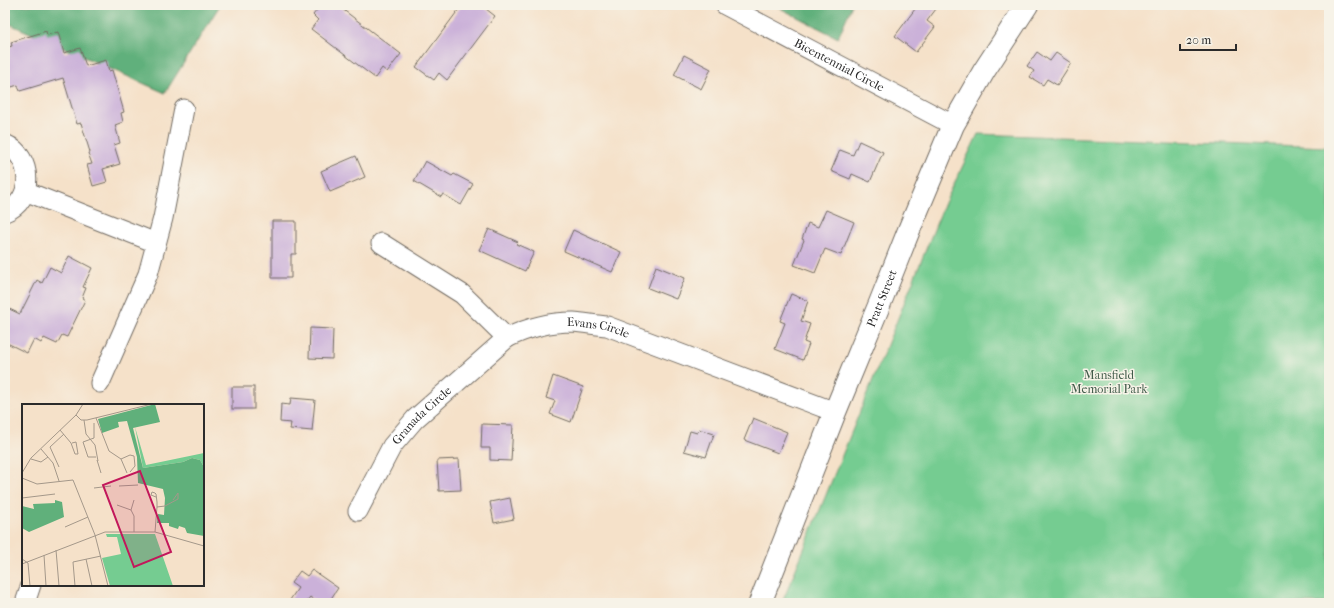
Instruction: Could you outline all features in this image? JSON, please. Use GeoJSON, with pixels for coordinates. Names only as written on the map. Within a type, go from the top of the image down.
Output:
{"type":"FeatureCollection","features":[{"type":"Feature","properties":{"kind":"main road","name":"Pratt Street"},"geometry":{"type":"LineString","coordinates":[[760,603],[835,412],[953,125],[984,71],[1027,5]]}},
{"type":"Feature","properties":{"kind":"street","name":"Bicentennial Circle"},"geometry":{"type":"LineString","coordinates":[[725,5],[953,125]]}},
{"type":"Feature","properties":{"kind":"street"},"geometry":{"type":"LineString","coordinates":[[100,383],[148,274],[163,218],[184,109]]}},
{"type":"Feature","properties":{"kind":"street"},"geometry":{"type":"LineString","coordinates":[[5,144],[17,152],[27,171],[25,191],[19,203],[9,211],[5,212]]}},
{"type":"Feature","properties":{"kind":"street"},"geometry":{"type":"LineString","coordinates":[[25,191],[156,243]]}},
{"type":"Feature","properties":{"kind":"street"},"geometry":{"type":"LineString","coordinates":[[381,243],[462,294],[507,338]]}},
{"type":"Feature","properties":{"kind":"street","name":"Evans Circle"},"geometry":{"type":"LineString","coordinates":[[507,338],[525,329],[552,324],[572,322],[607,326],[835,412]]}},
{"type":"Feature","properties":{"kind":"street","name":"Granada Circle"},"geometry":{"type":"LineString","coordinates":[[358,511],[392,446],[415,419],[507,338]]}},
{"type":"Feature","properties":{"kind":"street"},"geometry":{"type":"LineString","coordinates":[[25,603],[31,586]]}},
{"type":"Feature","properties":{"kind":"green space"},"geometry":{"type":"Polygon","coordinates":[[[5,5],[220,5],[165,93],[5,22],[5,5]]]}},
{"type":"Feature","properties":{"kind":"green space"},"geometry":{"type":"Polygon","coordinates":[[[774,5],[852,5],[838,38],[774,5]]]}},
{"type":"Feature","properties":{"kind":"green space","name":"Mansfield Memorial Park"},"geometry":{"type":"Polygon","coordinates":[[[978,134],[1329,147],[1329,603],[782,603],[944,205],[978,134]]]}},
{"type":"Feature","properties":{"kind":"building"},"geometry":{"type":"Polygon","coordinates":[[[321,5],[337,5],[401,54],[387,72],[382,68],[375,78],[311,29],[318,20],[313,15],[321,5]]]}},
{"type":"Feature","properties":{"kind":"building"},"geometry":{"type":"Polygon","coordinates":[[[462,5],[481,5],[495,16],[447,80],[439,73],[434,80],[416,67],[462,5]]]}},
{"type":"Feature","properties":{"kind":"building"},"geometry":{"type":"Polygon","coordinates":[[[918,5],[939,5],[927,21],[935,27],[916,52],[895,36],[918,5]]]}},
{"type":"Feature","properties":{"kind":"building"},"geometry":{"type":"Polygon","coordinates":[[[46,31],[47,35],[58,32],[64,53],[80,48],[86,66],[106,60],[109,71],[112,70],[124,112],[121,113],[123,122],[115,125],[120,143],[114,145],[120,164],[103,169],[107,182],[93,186],[87,165],[92,164],[88,153],[90,152],[81,123],[77,124],[63,78],[20,91],[18,85],[5,89],[5,48],[12,46],[11,42],[46,31]]]}},
{"type":"Feature","properties":{"kind":"building"},"geometry":{"type":"Polygon","coordinates":[[[1037,52],[1050,61],[1056,53],[1071,63],[1057,85],[1047,79],[1043,85],[1030,77],[1034,71],[1027,66],[1037,52]]]}},
{"type":"Feature","properties":{"kind":"building"},"geometry":{"type":"Polygon","coordinates":[[[684,55],[711,69],[701,89],[674,75],[684,55]]]}},
{"type":"Feature","properties":{"kind":"building"},"geometry":{"type":"Polygon","coordinates":[[[859,141],[883,152],[870,182],[852,174],[850,179],[831,171],[840,150],[853,155],[859,141]]]}},
{"type":"Feature","properties":{"kind":"building"},"geometry":{"type":"Polygon","coordinates":[[[356,156],[365,177],[330,192],[321,171],[356,156]]]}},
{"type":"Feature","properties":{"kind":"building"},"geometry":{"type":"Polygon","coordinates":[[[425,161],[452,176],[454,174],[473,184],[461,205],[443,194],[441,197],[414,181],[425,161]]]}},
{"type":"Feature","properties":{"kind":"building"},"geometry":{"type":"Polygon","coordinates":[[[826,210],[854,222],[841,255],[825,249],[815,273],[794,265],[804,240],[802,239],[808,223],[818,227],[826,210]]]}},
{"type":"Feature","properties":{"kind":"building"},"geometry":{"type":"Polygon","coordinates":[[[272,221],[296,221],[296,254],[291,254],[291,278],[272,278],[272,221]]]}},
{"type":"Feature","properties":{"kind":"building"},"geometry":{"type":"Polygon","coordinates":[[[489,229],[518,242],[516,244],[534,252],[525,271],[479,250],[489,229]]]}},
{"type":"Feature","properties":{"kind":"building"},"geometry":{"type":"Polygon","coordinates":[[[573,230],[621,252],[612,272],[564,251],[573,230]]]}},
{"type":"Feature","properties":{"kind":"building"},"geometry":{"type":"Polygon","coordinates":[[[69,256],[92,268],[83,287],[86,288],[82,298],[85,300],[67,337],[62,335],[57,344],[44,338],[41,343],[34,339],[27,353],[5,342],[5,307],[20,314],[37,280],[42,283],[50,267],[61,273],[69,256]]]}},
{"type":"Feature","properties":{"kind":"building"},"geometry":{"type":"Polygon","coordinates":[[[656,266],[685,278],[676,299],[648,288],[656,266]]]}},
{"type":"Feature","properties":{"kind":"building"},"geometry":{"type":"Polygon","coordinates":[[[791,294],[808,301],[801,321],[810,324],[804,342],[809,344],[803,360],[775,349],[785,323],[780,321],[791,294]]]}},
{"type":"Feature","properties":{"kind":"building"},"geometry":{"type":"Polygon","coordinates":[[[310,328],[333,329],[332,359],[309,358],[310,328]]]}},
{"type":"Feature","properties":{"kind":"building"},"geometry":{"type":"Polygon","coordinates":[[[553,376],[583,387],[571,422],[550,414],[555,401],[546,398],[553,376]]]}},
{"type":"Feature","properties":{"kind":"building"},"geometry":{"type":"Polygon","coordinates":[[[232,387],[254,387],[254,409],[232,409],[232,387]]]}},
{"type":"Feature","properties":{"kind":"building"},"geometry":{"type":"Polygon","coordinates":[[[291,398],[315,400],[312,431],[290,429],[291,423],[280,422],[281,404],[290,405],[291,398]]]}},
{"type":"Feature","properties":{"kind":"building"},"geometry":{"type":"Polygon","coordinates":[[[753,418],[787,432],[778,453],[744,440],[753,418]]]}},
{"type":"Feature","properties":{"kind":"building"},"geometry":{"type":"Polygon","coordinates":[[[482,424],[513,425],[511,461],[490,460],[490,448],[481,448],[482,424]]]}},
{"type":"Feature","properties":{"kind":"building"},"geometry":{"type":"Polygon","coordinates":[[[699,429],[714,434],[706,457],[684,451],[690,431],[697,433],[699,429]]]}},
{"type":"Feature","properties":{"kind":"building"},"geometry":{"type":"Polygon","coordinates":[[[459,459],[461,490],[439,491],[437,460],[459,459]]]}},
{"type":"Feature","properties":{"kind":"building"},"geometry":{"type":"Polygon","coordinates":[[[510,498],[514,519],[494,523],[490,502],[510,498]]]}},
{"type":"Feature","properties":{"kind":"building"},"geometry":{"type":"Polygon","coordinates":[[[312,570],[338,588],[328,603],[318,603],[310,597],[305,603],[288,603],[298,588],[291,583],[300,571],[307,576],[312,570]]]}}]}
